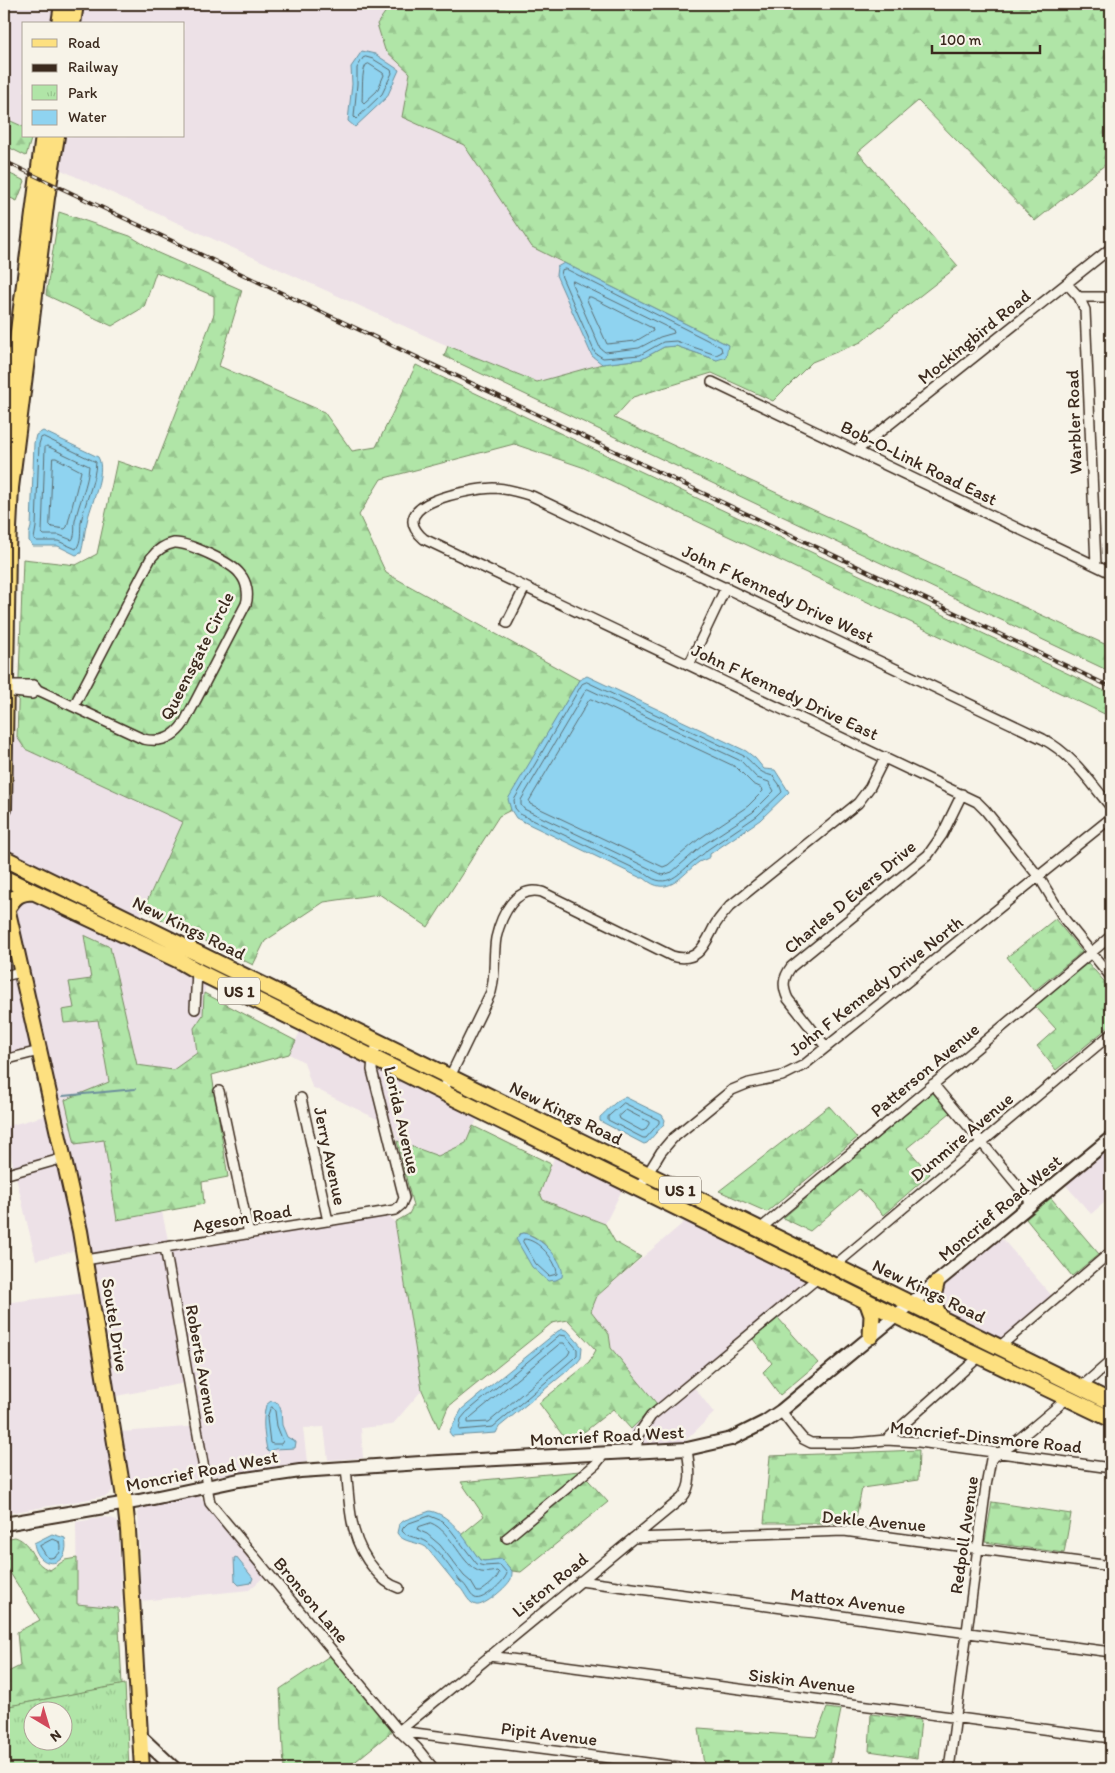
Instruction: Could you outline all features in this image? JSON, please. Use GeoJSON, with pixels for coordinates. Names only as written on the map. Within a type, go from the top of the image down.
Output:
{"type":"FeatureCollection","features":[{"type":"Feature","properties":{"kind":"highway","name":"New Kings Road"},"geometry":{"type":"LineString","coordinates":[[4,858],[183,954],[197,971],[896,1316],[1111,1419]]}},
{"type":"Feature","properties":{"kind":"highway","name":"New Kings Road"},"geometry":{"type":"LineString","coordinates":[[4,878],[33,892],[183,954],[378,1042],[1111,1402]]}},
{"type":"Feature","properties":{"kind":"highway"},"geometry":{"type":"LineString","coordinates":[[6,901],[12,900],[18,894],[33,892]]}},
{"type":"Feature","properties":{"kind":"highway"},"geometry":{"type":"LineString","coordinates":[[936,1284],[934,1304],[936,1312],[941,1318]]}},
{"type":"Feature","properties":{"kind":"highway"},"geometry":{"type":"LineString","coordinates":[[867,1301],[872,1315],[871,1336]]}},
{"type":"Feature","properties":{"kind":"main road"},"geometry":{"type":"LineString","coordinates":[[59,22],[62,4]]}},
{"type":"Feature","properties":{"kind":"main road"},"geometry":{"type":"LineString","coordinates":[[73,22],[76,4]]}},
{"type":"Feature","properties":{"kind":"main road"},"geometry":{"type":"LineString","coordinates":[[4,440],[43,138]]}},
{"type":"Feature","properties":{"kind":"main road"},"geometry":{"type":"LineString","coordinates":[[4,808],[8,549],[7,488],[47,198],[58,138]]}},
{"type":"Feature","properties":{"kind":"main road","name":"Soutel Drive"},"geometry":{"type":"LineString","coordinates":[[6,901],[85,1260],[125,1503],[142,1769]]}},
{"type":"Feature","properties":{"kind":"main road","name":"Moncrief Road West"},"geometry":{"type":"LineString","coordinates":[[4,1524],[300,1471],[687,1449],[731,1439],[765,1422],[781,1411],[1111,1138]]}},
{"type":"Feature","properties":{"kind":"main road"},"geometry":{"type":"LineString","coordinates":[[140,1736],[174,1769]]}},
{"type":"Feature","properties":{"kind":"street","name":"Mockingbird Road"},"geometry":{"type":"LineString","coordinates":[[856,451],[1111,248]]}},
{"type":"Feature","properties":{"kind":"street","name":"Warbler Road"},"geometry":{"type":"LineString","coordinates":[[1066,284],[1078,297],[1085,310],[1096,565]]}},
{"type":"Feature","properties":{"kind":"street"},"geometry":{"type":"LineString","coordinates":[[1078,297],[1111,296]]}},
{"type":"Feature","properties":{"kind":"street","name":"Bob-O-Link Road East"},"geometry":{"type":"LineString","coordinates":[[712,382],[1111,573]]}},
{"type":"Feature","properties":{"kind":"street","name":"John F Kennedy Drive West"},"geometry":{"type":"LineString","coordinates":[[414,524],[416,512],[430,502],[476,490],[496,488],[513,490],[532,496],[1053,744],[1074,762],[1111,807]]}},
{"type":"Feature","properties":{"kind":"street","name":"John F Kennedy Drive East"},"geometry":{"type":"LineString","coordinates":[[414,524],[415,530],[424,539],[982,805],[1039,877],[1065,920],[1111,977]]}},
{"type":"Feature","properties":{"kind":"street","name":"Queensgate Circle"},"geometry":{"type":"LineString","coordinates":[[6,688],[14,685],[34,686],[38,690],[144,739],[161,741],[173,735],[184,723],[246,604],[247,592],[242,576],[235,569],[183,543],[173,543],[157,550],[74,706]]}},
{"type":"Feature","properties":{"kind":"street"},"geometry":{"type":"LineString","coordinates":[[507,623],[525,587]]}},
{"type":"Feature","properties":{"kind":"street"},"geometry":{"type":"LineString","coordinates":[[689,665],[726,587]]}},
{"type":"Feature","properties":{"kind":"street"},"geometry":{"type":"LineString","coordinates":[[443,1091],[491,992],[494,981],[495,949],[499,929],[512,902],[517,896],[530,891],[542,892],[672,956],[687,958],[694,955],[705,945],[716,923],[730,906],[858,804],[870,787],[884,757]]}},
{"type":"Feature","properties":{"kind":"street","name":"Charles D Evers Drive"},"geometry":{"type":"LineString","coordinates":[[826,1047],[788,999],[784,991],[783,982],[786,973],[928,855],[942,835],[962,794]]}},
{"type":"Feature","properties":{"kind":"street","name":"John F Kennedy Drive North"},"geometry":{"type":"LineString","coordinates":[[639,1188],[661,1152],[672,1139],[732,1090],[749,1083],[782,1076],[793,1071],[826,1047],[1111,818]]}},
{"type":"Feature","properties":{"kind":"street","name":"Patterson Avenue"},"geometry":{"type":"LineString","coordinates":[[760,1229],[1111,936]]}},
{"type":"Feature","properties":{"kind":"street"},"geometry":{"type":"LineString","coordinates":[[195,1009],[197,971]]}},
{"type":"Feature","properties":{"kind":"street"},"geometry":{"type":"LineString","coordinates":[[4,976],[21,972]]}},
{"type":"Feature","properties":{"kind":"street","name":"Dunmire Avenue"},"geometry":{"type":"LineString","coordinates":[[834,1266],[1111,1034]]}},
{"type":"Feature","properties":{"kind":"street","name":"Lorida Avenue"},"geometry":{"type":"LineString","coordinates":[[378,1042],[373,1057],[372,1070],[404,1198],[401,1205]]}},
{"type":"Feature","properties":{"kind":"street"},"geometry":{"type":"LineString","coordinates":[[4,1060],[39,1051]]}},
{"type":"Feature","properties":{"kind":"street"},"geometry":{"type":"LineString","coordinates":[[933,1084],[1032,1204]]}},
{"type":"Feature","properties":{"kind":"street"},"geometry":{"type":"LineString","coordinates":[[219,1091],[249,1234]]}},
{"type":"Feature","properties":{"kind":"street","name":"Jerry Avenue"},"geometry":{"type":"LineString","coordinates":[[301,1098],[328,1221]]}},
{"type":"Feature","properties":{"kind":"street"},"geometry":{"type":"LineString","coordinates":[[4,1175],[64,1158]]}},
{"type":"Feature","properties":{"kind":"street","name":"Ageson Road"},"geometry":{"type":"LineString","coordinates":[[85,1260],[395,1210],[401,1205]]}},
{"type":"Feature","properties":{"kind":"street","name":"Roberts Avenue"},"geometry":{"type":"LineString","coordinates":[[165,1247],[206,1487]]}},
{"type":"Feature","properties":{"kind":"street"},"geometry":{"type":"LineString","coordinates":[[999,1347],[1111,1252]]}},
{"type":"Feature","properties":{"kind":"street"},"geometry":{"type":"LineString","coordinates":[[636,1452],[638,1435],[651,1416],[819,1277]]}},
{"type":"Feature","properties":{"kind":"street"},"geometry":{"type":"LineString","coordinates":[[886,1440],[980,1356]]}},
{"type":"Feature","properties":{"kind":"street","name":"Redpoll Avenue"},"geometry":{"type":"LineString","coordinates":[[949,1769],[991,1460],[1111,1362]]}},
{"type":"Feature","properties":{"kind":"street","name":"Moncrief-Dinsmore Road"},"geometry":{"type":"LineString","coordinates":[[781,1411],[797,1432],[811,1443],[853,1443],[886,1440],[919,1442],[1111,1468]]}},
{"type":"Feature","properties":{"kind":"street","name":"Liston Road"},"geometry":{"type":"LineString","coordinates":[[399,1731],[686,1493],[690,1479],[687,1449]]}},
{"type":"Feature","properties":{"kind":"street"},"geometry":{"type":"LineString","coordinates":[[507,1538],[596,1464],[604,1454]]}},
{"type":"Feature","properties":{"kind":"street"},"geometry":{"type":"LineString","coordinates":[[346,1467],[353,1532],[360,1548],[369,1563],[386,1583],[399,1588]]}},
{"type":"Feature","properties":{"kind":"street","name":"Bronson Lane"},"geometry":{"type":"LineString","coordinates":[[206,1487],[210,1504],[399,1731],[417,1748],[434,1769]]}},
{"type":"Feature","properties":{"kind":"street","name":"Dekle Avenue"},"geometry":{"type":"LineString","coordinates":[[633,1538],[832,1530],[1111,1566]]}},
{"type":"Feature","properties":{"kind":"street","name":"Mattox Avenue"},"geometry":{"type":"LineString","coordinates":[[580,1581],[1111,1652]]}},
{"type":"Feature","properties":{"kind":"street","name":"Siskin Avenue"},"geometry":{"type":"LineString","coordinates":[[489,1656],[1111,1738]]}},
{"type":"Feature","properties":{"kind":"street","name":"Pipit Avenue"},"geometry":{"type":"LineString","coordinates":[[399,1731],[695,1769]]}},
{"type":"Feature","properties":{"kind":"shaded area"},"geometry":{"type":"Polygon","coordinates":[[[4,4],[56,4],[53,22],[22,22],[22,126],[4,118],[4,4]]]}},
{"type":"Feature","properties":{"kind":"shaded area"},"geometry":{"type":"Polygon","coordinates":[[[82,4],[391,4],[377,24],[385,50],[410,73],[402,117],[464,145],[532,247],[564,263],[557,267],[592,356],[602,364],[537,382],[448,346],[59,169],[63,138],[185,138],[185,22],[79,22],[82,4]]]}},
{"type":"Feature","properties":{"kind":"shaded area"},"geometry":{"type":"Polygon","coordinates":[[[11,736],[17,737],[25,749],[183,822],[139,917],[13,855],[9,846],[11,736]]]}},
{"type":"Feature","properties":{"kind":"shaded area"},"geometry":{"type":"Polygon","coordinates":[[[23,894],[207,981],[204,993],[203,1016],[194,1028],[197,1053],[173,1070],[136,1065],[110,947],[84,935],[91,979],[74,1009],[62,1010],[64,1023],[98,1020],[110,1083],[66,1100],[104,1140],[117,1220],[162,1212],[170,1249],[387,1214],[395,1222],[422,1390],[392,1425],[361,1428],[363,1458],[328,1460],[324,1427],[303,1428],[307,1462],[140,1489],[135,1489],[131,1483],[121,1432],[199,1426],[191,1382],[116,1396],[93,1263],[15,915],[15,906],[23,894]]]}},
{"type":"Feature","properties":{"kind":"shaded area"},"geometry":{"type":"Polygon","coordinates":[[[4,924],[32,1049],[4,1056],[4,924]]]}},
{"type":"Feature","properties":{"kind":"shaded area"},"geometry":{"type":"Polygon","coordinates":[[[303,1026],[480,1113],[466,1143],[438,1156],[397,1141],[393,1127],[312,1087],[304,1062],[289,1054],[303,1026]]]}},
{"type":"Feature","properties":{"kind":"shaded area"},"geometry":{"type":"Polygon","coordinates":[[[48,1115],[77,1250],[36,1260],[4,1127],[48,1115]]]}},
{"type":"Feature","properties":{"kind":"shaded area"},"geometry":{"type":"Polygon","coordinates":[[[1104,1148],[1111,1156],[1111,1197],[1091,1214],[1063,1182],[1104,1148]]]}},
{"type":"Feature","properties":{"kind":"shaded area"},"geometry":{"type":"Polygon","coordinates":[[[557,1150],[625,1184],[605,1224],[543,1200],[540,1193],[557,1150]]]}},
{"type":"Feature","properties":{"kind":"shaded area"},"geometry":{"type":"Polygon","coordinates":[[[689,1218],[812,1280],[688,1379],[714,1413],[684,1442],[631,1445],[631,1429],[657,1404],[611,1348],[609,1334],[591,1311],[597,1296],[689,1218]]]}},
{"type":"Feature","properties":{"kind":"shaded area"},"geometry":{"type":"Polygon","coordinates":[[[999,1235],[1052,1296],[1000,1340],[947,1315],[942,1309],[939,1293],[942,1284],[999,1235]]]}},
{"type":"Feature","properties":{"kind":"shaded area"},"geometry":{"type":"Polygon","coordinates":[[[85,1293],[113,1485],[112,1491],[107,1496],[4,1514],[4,1303],[85,1293]]]}},
{"type":"Feature","properties":{"kind":"shaded area"},"geometry":{"type":"Polygon","coordinates":[[[199,1496],[265,1576],[249,1590],[141,1601],[138,1512],[143,1506],[199,1496]]]}},
{"type":"Feature","properties":{"kind":"shaded area"},"geometry":{"type":"Polygon","coordinates":[[[106,1517],[114,1519],[118,1523],[122,1608],[77,1605],[76,1522],[106,1517]]]}},
{"type":"Feature","properties":{"kind":"green space"},"geometry":{"type":"Polygon","coordinates":[[[391,4],[1111,4],[1111,160],[1035,221],[918,101],[858,152],[958,266],[861,342],[812,362],[773,401],[712,373],[633,397],[614,418],[1111,647],[1111,672],[444,356],[448,346],[537,382],[602,364],[642,359],[664,347],[676,346],[717,360],[728,345],[532,247],[464,145],[402,117],[410,73],[385,50],[377,24],[391,4]]]}},
{"type":"Feature","properties":{"kind":"green space"},"geometry":{"type":"Polygon","coordinates":[[[4,118],[22,126],[22,138],[31,138],[26,156],[4,145],[4,118]]]}},
{"type":"Feature","properties":{"kind":"green space"},"geometry":{"type":"Polygon","coordinates":[[[4,171],[25,181],[17,201],[4,195],[4,171]]]}},
{"type":"Feature","properties":{"kind":"green space"},"geometry":{"type":"Polygon","coordinates":[[[59,212],[130,236],[158,253],[242,290],[219,366],[324,412],[352,451],[376,447],[416,365],[1111,694],[1111,717],[582,467],[514,444],[381,479],[359,515],[386,573],[579,680],[509,799],[511,810],[499,816],[428,927],[379,894],[324,902],[265,941],[253,965],[143,910],[183,822],[25,749],[17,737],[23,559],[76,565],[97,554],[117,461],[153,473],[214,314],[214,296],[156,272],[144,307],[112,326],[46,295],[59,212]]]}},
{"type":"Feature","properties":{"kind":"green space"},"geometry":{"type":"Polygon","coordinates":[[[1055,919],[1082,952],[1034,991],[1007,957],[1055,919]]]}},
{"type":"Feature","properties":{"kind":"green space"},"geometry":{"type":"Polygon","coordinates":[[[84,935],[110,947],[137,1065],[173,1070],[197,1053],[194,1028],[203,1015],[204,993],[296,1041],[289,1054],[212,1075],[228,1177],[202,1182],[204,1204],[117,1220],[104,1140],[75,1144],[65,1100],[109,1082],[98,1020],[64,1023],[62,1010],[74,1008],[69,982],[91,979],[84,935]]]}},
{"type":"Feature","properties":{"kind":"green space"},"geometry":{"type":"Polygon","coordinates":[[[1088,963],[1111,989],[1111,1025],[1056,1070],[1037,1046],[1056,1029],[1035,1006],[1088,963]]]}},
{"type":"Feature","properties":{"kind":"green space"},"geometry":{"type":"Polygon","coordinates":[[[932,1092],[950,1113],[907,1148],[930,1174],[883,1215],[859,1189],[810,1231],[783,1218],[932,1092]]]}},
{"type":"Feature","properties":{"kind":"green space"},"geometry":{"type":"Polygon","coordinates":[[[829,1106],[857,1138],[767,1212],[719,1191],[829,1106]]]}},
{"type":"Feature","properties":{"kind":"green space"},"geometry":{"type":"Polygon","coordinates":[[[473,1126],[551,1164],[540,1193],[543,1200],[605,1224],[615,1242],[641,1257],[597,1296],[591,1311],[609,1334],[611,1348],[657,1404],[631,1429],[613,1409],[569,1444],[539,1403],[589,1363],[596,1350],[568,1320],[552,1323],[448,1407],[439,1429],[422,1390],[395,1222],[409,1214],[413,1206],[397,1141],[438,1156],[466,1143],[473,1126]],[[520,1234],[558,1260],[543,1243],[529,1235],[520,1234]]]}},
{"type":"Feature","properties":{"kind":"green space"},"geometry":{"type":"Polygon","coordinates":[[[1051,1198],[1099,1254],[1072,1276],[1026,1219],[1051,1198]]]}},
{"type":"Feature","properties":{"kind":"green space"},"geometry":{"type":"Polygon","coordinates":[[[778,1318],[818,1363],[780,1395],[763,1372],[772,1363],[753,1339],[778,1318]]]}},
{"type":"Feature","properties":{"kind":"green space"},"geometry":{"type":"Polygon","coordinates":[[[919,1450],[918,1480],[862,1488],[855,1523],[764,1523],[770,1456],[919,1450]]]}},
{"type":"Feature","properties":{"kind":"green space"},"geometry":{"type":"Polygon","coordinates":[[[580,1471],[608,1502],[521,1572],[512,1571],[502,1559],[480,1560],[461,1535],[484,1516],[461,1482],[580,1471]]]}},
{"type":"Feature","properties":{"kind":"green space"},"geometry":{"type":"Polygon","coordinates":[[[992,1502],[1071,1514],[1064,1553],[985,1542],[992,1502]]]}},
{"type":"Feature","properties":{"kind":"green space"},"geometry":{"type":"Polygon","coordinates":[[[15,1537],[21,1540],[29,1548],[35,1559],[50,1570],[65,1560],[77,1558],[77,1604],[118,1608],[122,1685],[42,1700],[22,1700],[22,1704],[4,1707],[4,1674],[20,1666],[17,1632],[40,1620],[4,1565],[4,1539],[15,1537]]]}},
{"type":"Feature","properties":{"kind":"green space"},"geometry":{"type":"Polygon","coordinates":[[[331,1655],[394,1730],[346,1769],[284,1769],[280,1689],[331,1655]]]}},
{"type":"Feature","properties":{"kind":"green space"},"geometry":{"type":"Polygon","coordinates":[[[125,1684],[129,1769],[4,1769],[4,1707],[22,1704],[22,1750],[72,1750],[72,1700],[41,1700],[125,1684]]]}},
{"type":"Feature","properties":{"kind":"green space"},"geometry":{"type":"Polygon","coordinates":[[[827,1708],[841,1710],[829,1769],[734,1769],[704,1765],[699,1728],[816,1737],[827,1708]]]}},
{"type":"Feature","properties":{"kind":"green space"},"geometry":{"type":"Polygon","coordinates":[[[871,1714],[921,1720],[917,1758],[869,1751],[871,1714]]]}},
{"type":"Feature","properties":{"kind":"water"},"geometry":{"type":"Polygon","coordinates":[[[362,51],[375,54],[399,70],[387,97],[355,127],[348,121],[352,84],[351,67],[362,51]]]}},
{"type":"Feature","properties":{"kind":"water"},"geometry":{"type":"Polygon","coordinates":[[[564,263],[728,345],[726,357],[717,360],[676,346],[664,347],[642,359],[602,364],[592,356],[556,275],[557,267],[564,263]]]}},
{"type":"Feature","properties":{"kind":"water"},"geometry":{"type":"Polygon","coordinates":[[[43,431],[98,457],[100,463],[99,480],[87,522],[81,553],[76,555],[58,546],[33,546],[29,541],[34,443],[36,435],[43,431]]]}},
{"type":"Feature","properties":{"kind":"water"},"geometry":{"type":"Polygon","coordinates":[[[587,676],[746,751],[764,769],[775,770],[789,792],[760,820],[710,854],[710,857],[699,862],[674,883],[667,886],[653,884],[516,818],[511,810],[508,799],[579,680],[587,676]]]}},
{"type":"Feature","properties":{"kind":"water"},"geometry":{"type":"Polygon","coordinates":[[[625,1097],[662,1115],[665,1120],[664,1124],[647,1143],[644,1144],[600,1121],[600,1117],[615,1103],[625,1097]]]}},
{"type":"Feature","properties":{"kind":"water"},"geometry":{"type":"Polygon","coordinates":[[[524,1233],[537,1239],[550,1250],[560,1264],[562,1277],[548,1281],[532,1267],[516,1239],[520,1234],[524,1233]]]}},
{"type":"Feature","properties":{"kind":"water"},"geometry":{"type":"Polygon","coordinates":[[[563,1329],[568,1331],[582,1347],[581,1358],[577,1363],[499,1427],[496,1433],[452,1436],[449,1432],[462,1409],[558,1331],[563,1329]]]}},
{"type":"Feature","properties":{"kind":"water"},"geometry":{"type":"Polygon","coordinates":[[[271,1401],[278,1403],[281,1410],[282,1425],[287,1437],[296,1442],[295,1448],[275,1449],[269,1452],[267,1450],[264,1417],[266,1405],[271,1401]]]}},
{"type":"Feature","properties":{"kind":"water"},"geometry":{"type":"Polygon","coordinates":[[[430,1511],[446,1518],[465,1538],[480,1560],[502,1559],[512,1571],[511,1579],[501,1591],[484,1603],[476,1605],[468,1599],[426,1547],[403,1539],[397,1533],[399,1524],[405,1520],[430,1511]]]}},
{"type":"Feature","properties":{"kind":"water"},"geometry":{"type":"Polygon","coordinates":[[[52,1534],[65,1538],[66,1548],[64,1556],[54,1563],[42,1559],[34,1543],[52,1534]]]}},
{"type":"Feature","properties":{"kind":"water"},"geometry":{"type":"Polygon","coordinates":[[[236,1557],[253,1578],[251,1583],[239,1585],[235,1581],[234,1558],[236,1557]]]}},
{"type":"Feature","properties":{"kind":"waterway"},"geometry":{"type":"LineString","coordinates":[[63,1096],[135,1089]]}},
{"type":"Feature","properties":{"kind":"railway"},"geometry":{"type":"LineString","coordinates":[[4,161],[1111,687]]}}]}
